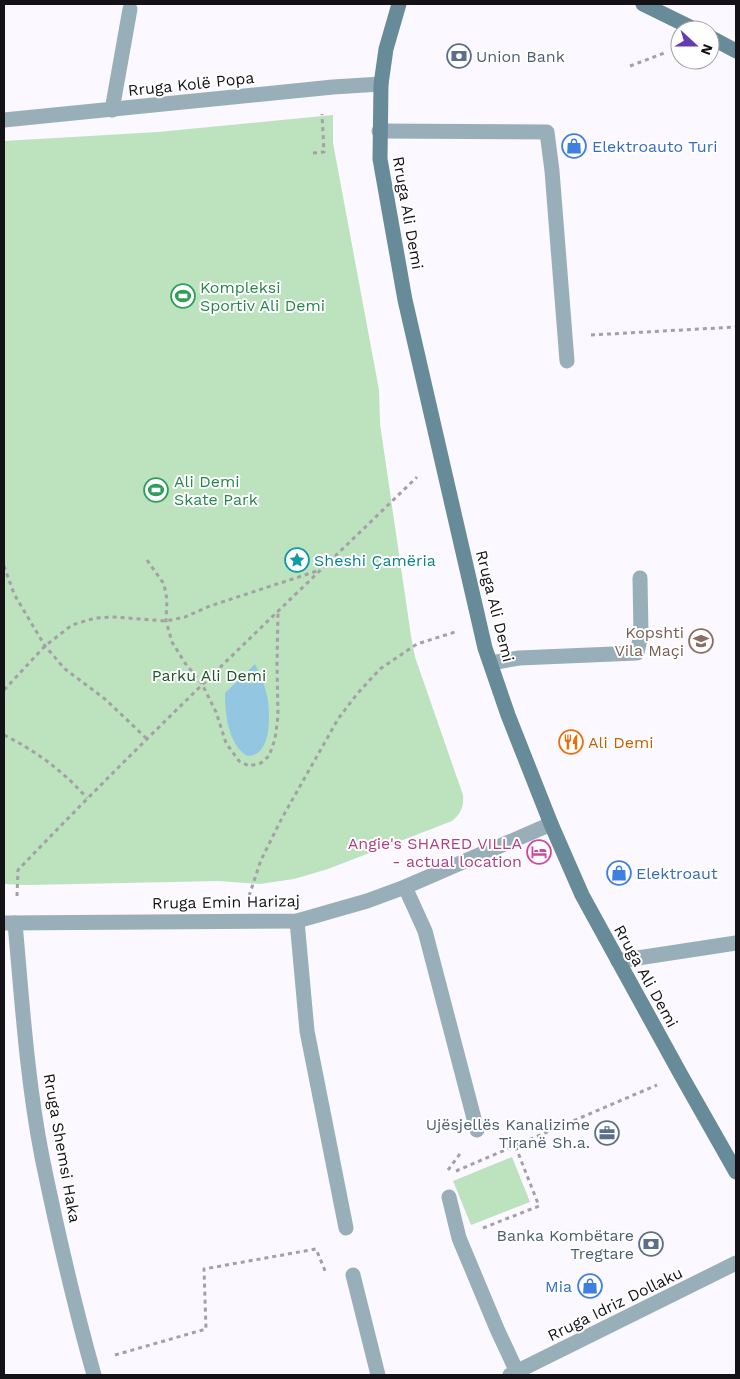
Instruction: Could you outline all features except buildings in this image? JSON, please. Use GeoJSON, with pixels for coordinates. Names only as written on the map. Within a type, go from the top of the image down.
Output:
{"type":"FeatureCollection","features":[{"type":"Feature","properties":{"kind":"main road","name":"Rruga Ali Demi"},"geometry":{"type":"LineString","coordinates":[[399,4],[386,48],[381,84],[380,159],[406,300],[480,625],[508,716],[550,824],[582,895],[736,1172]]}},
{"type":"Feature","properties":{"kind":"main road"},"geometry":{"type":"LineString","coordinates":[[643,4],[676,20]]}},
{"type":"Feature","properties":{"kind":"main road"},"geometry":{"type":"LineString","coordinates":[[720,42],[736,51]]}},
{"type":"Feature","properties":{"kind":"street"},"geometry":{"type":"LineString","coordinates":[[112,110],[130,9]]}},
{"type":"Feature","properties":{"kind":"street","name":"Rruga Kolë Popa"},"geometry":{"type":"LineString","coordinates":[[4,120],[333,86],[381,84]]}},
{"type":"Feature","properties":{"kind":"street"},"geometry":{"type":"LineString","coordinates":[[379,131],[547,132],[552,171],[567,361]]}},
{"type":"Feature","properties":{"kind":"street"},"geometry":{"type":"LineString","coordinates":[[491,663],[519,658],[637,653],[641,634],[640,578]]}},
{"type":"Feature","properties":{"kind":"street","name":"Rruga Emin Harizaj"},"geometry":{"type":"LineString","coordinates":[[10,923],[297,921],[367,901],[404,887],[550,824]]}},
{"type":"Feature","properties":{"kind":"street"},"geometry":{"type":"LineString","coordinates":[[404,887],[425,931],[477,1130]]}},
{"type":"Feature","properties":{"kind":"street"},"geometry":{"type":"LineString","coordinates":[[297,921],[306,1030],[346,1228]]}},
{"type":"Feature","properties":{"kind":"street","name":"Rruga Shemsi Haka"},"geometry":{"type":"LineString","coordinates":[[10,923],[42,1156],[81,1330],[92,1369]]}},
{"type":"Feature","properties":{"kind":"street"},"geometry":{"type":"LineString","coordinates":[[618,961],[736,943]]}},
{"type":"Feature","properties":{"kind":"street"},"geometry":{"type":"LineString","coordinates":[[449,1198],[459,1238],[514,1374]]}},
{"type":"Feature","properties":{"kind":"street","name":"Rruga Idriz Dollaku"},"geometry":{"type":"LineString","coordinates":[[514,1374],[736,1263]]}},
{"type":"Feature","properties":{"kind":"street"},"geometry":{"type":"LineString","coordinates":[[352,1275],[378,1375]]}},
{"type":"Feature","properties":{"kind":"path"},"geometry":{"type":"LineString","coordinates":[[630,66],[667,52]]}},
{"type":"Feature","properties":{"kind":"path"},"geometry":{"type":"LineString","coordinates":[[313,153],[324,152],[322,116]]}},
{"type":"Feature","properties":{"kind":"path"},"geometry":{"type":"LineString","coordinates":[[565,337],[736,327]]}},
{"type":"Feature","properties":{"kind":"path"},"geometry":{"type":"LineString","coordinates":[[10,923],[18,870],[87,798],[202,684],[441,454]]}},
{"type":"Feature","properties":{"kind":"path"},"geometry":{"type":"LineString","coordinates":[[147,560],[164,584],[167,600],[166,621],[172,642],[202,684],[216,712],[226,743],[239,761],[249,766],[261,763],[269,756],[275,739],[278,716],[276,663],[278,612]]}},
{"type":"Feature","properties":{"kind":"path"},"geometry":{"type":"LineString","coordinates":[[4,566],[14,594],[45,646],[65,669],[105,699],[147,739]]}},
{"type":"Feature","properties":{"kind":"path"},"geometry":{"type":"LineString","coordinates":[[4,690],[45,646],[72,625],[95,618],[114,617],[166,621],[185,617],[210,606],[322,569]]}},
{"type":"Feature","properties":{"kind":"path"},"geometry":{"type":"LineString","coordinates":[[240,921],[261,860],[330,732],[356,694],[380,669],[417,644],[480,625]]}},
{"type":"Feature","properties":{"kind":"path"},"geometry":{"type":"LineString","coordinates":[[662,649],[678,648]]}},
{"type":"Feature","properties":{"kind":"path"},"geometry":{"type":"LineString","coordinates":[[4,735],[63,773],[87,798]]}},
{"type":"Feature","properties":{"kind":"path"},"geometry":{"type":"LineString","coordinates":[[477,1130],[444,1176],[632,1096]]}},
{"type":"Feature","properties":{"kind":"path"},"geometry":{"type":"LineString","coordinates":[[480,1229],[539,1206],[515,1145]]}},
{"type":"Feature","properties":{"kind":"path"},"geometry":{"type":"LineString","coordinates":[[92,1369],[206,1329],[204,1269],[316,1249],[326,1274]]}},
{"type":"Feature","properties":{"kind":"green space","name":"Parku Ali Demi"},"geometry":{"type":"Polygon","coordinates":[[[333,115],[333,143],[379,390],[380,424],[411,636],[415,657],[463,795],[461,810],[452,821],[328,869],[294,879],[260,884],[219,881],[4,884],[4,141],[158,132],[333,115]]]}},
{"type":"Feature","properties":{"kind":"green space"},"geometry":{"type":"Polygon","coordinates":[[[512,1157],[530,1202],[471,1225],[453,1181],[512,1157]]]}},
{"type":"Feature","properties":{"kind":"water"},"geometry":{"type":"Polygon","coordinates":[[[255,664],[267,696],[269,726],[265,743],[261,750],[247,756],[236,744],[229,728],[225,693],[255,664]]]}},
{"type":"Feature","properties":{"kind":"place","name":"Union Bank"},"geometry":{"type":"Point","coordinates":[459,56]}},
{"type":"Feature","properties":{"kind":"place","name":"Elektroauto Turi"},"geometry":{"type":"Point","coordinates":[574,146]}},
{"type":"Feature","properties":{"kind":"place","name":"Kompleksi Sportiv Ali Demi"},"geometry":{"type":"Point","coordinates":[183,296]}},
{"type":"Feature","properties":{"kind":"place","name":"Ali Demi Skate Park"},"geometry":{"type":"Point","coordinates":[156,490]}},
{"type":"Feature","properties":{"kind":"place","name":"Sheshi Çamëria"},"geometry":{"type":"Point","coordinates":[297,560]}},
{"type":"Feature","properties":{"kind":"place","name":"Kopshti Vila Maçi"},"geometry":{"type":"Point","coordinates":[701,641]}},
{"type":"Feature","properties":{"kind":"place","name":"Ali Demi"},"geometry":{"type":"Point","coordinates":[571,742]}},
{"type":"Feature","properties":{"kind":"place","name":"Angie's SHARED VILLA - actual location"},"geometry":{"type":"Point","coordinates":[539,852]}},
{"type":"Feature","properties":{"kind":"place","name":"Elektroaut"},"geometry":{"type":"Point","coordinates":[619,873]}},
{"type":"Feature","properties":{"kind":"place","name":"Ujësjellës Kanalizime Tiranë Sh.a."},"geometry":{"type":"Point","coordinates":[607,1133]}},
{"type":"Feature","properties":{"kind":"place","name":"Banka Kombëtare Tregtare"},"geometry":{"type":"Point","coordinates":[651,1244]}},
{"type":"Feature","properties":{"kind":"place","name":"Mia"},"geometry":{"type":"Point","coordinates":[590,1286]}}]}
